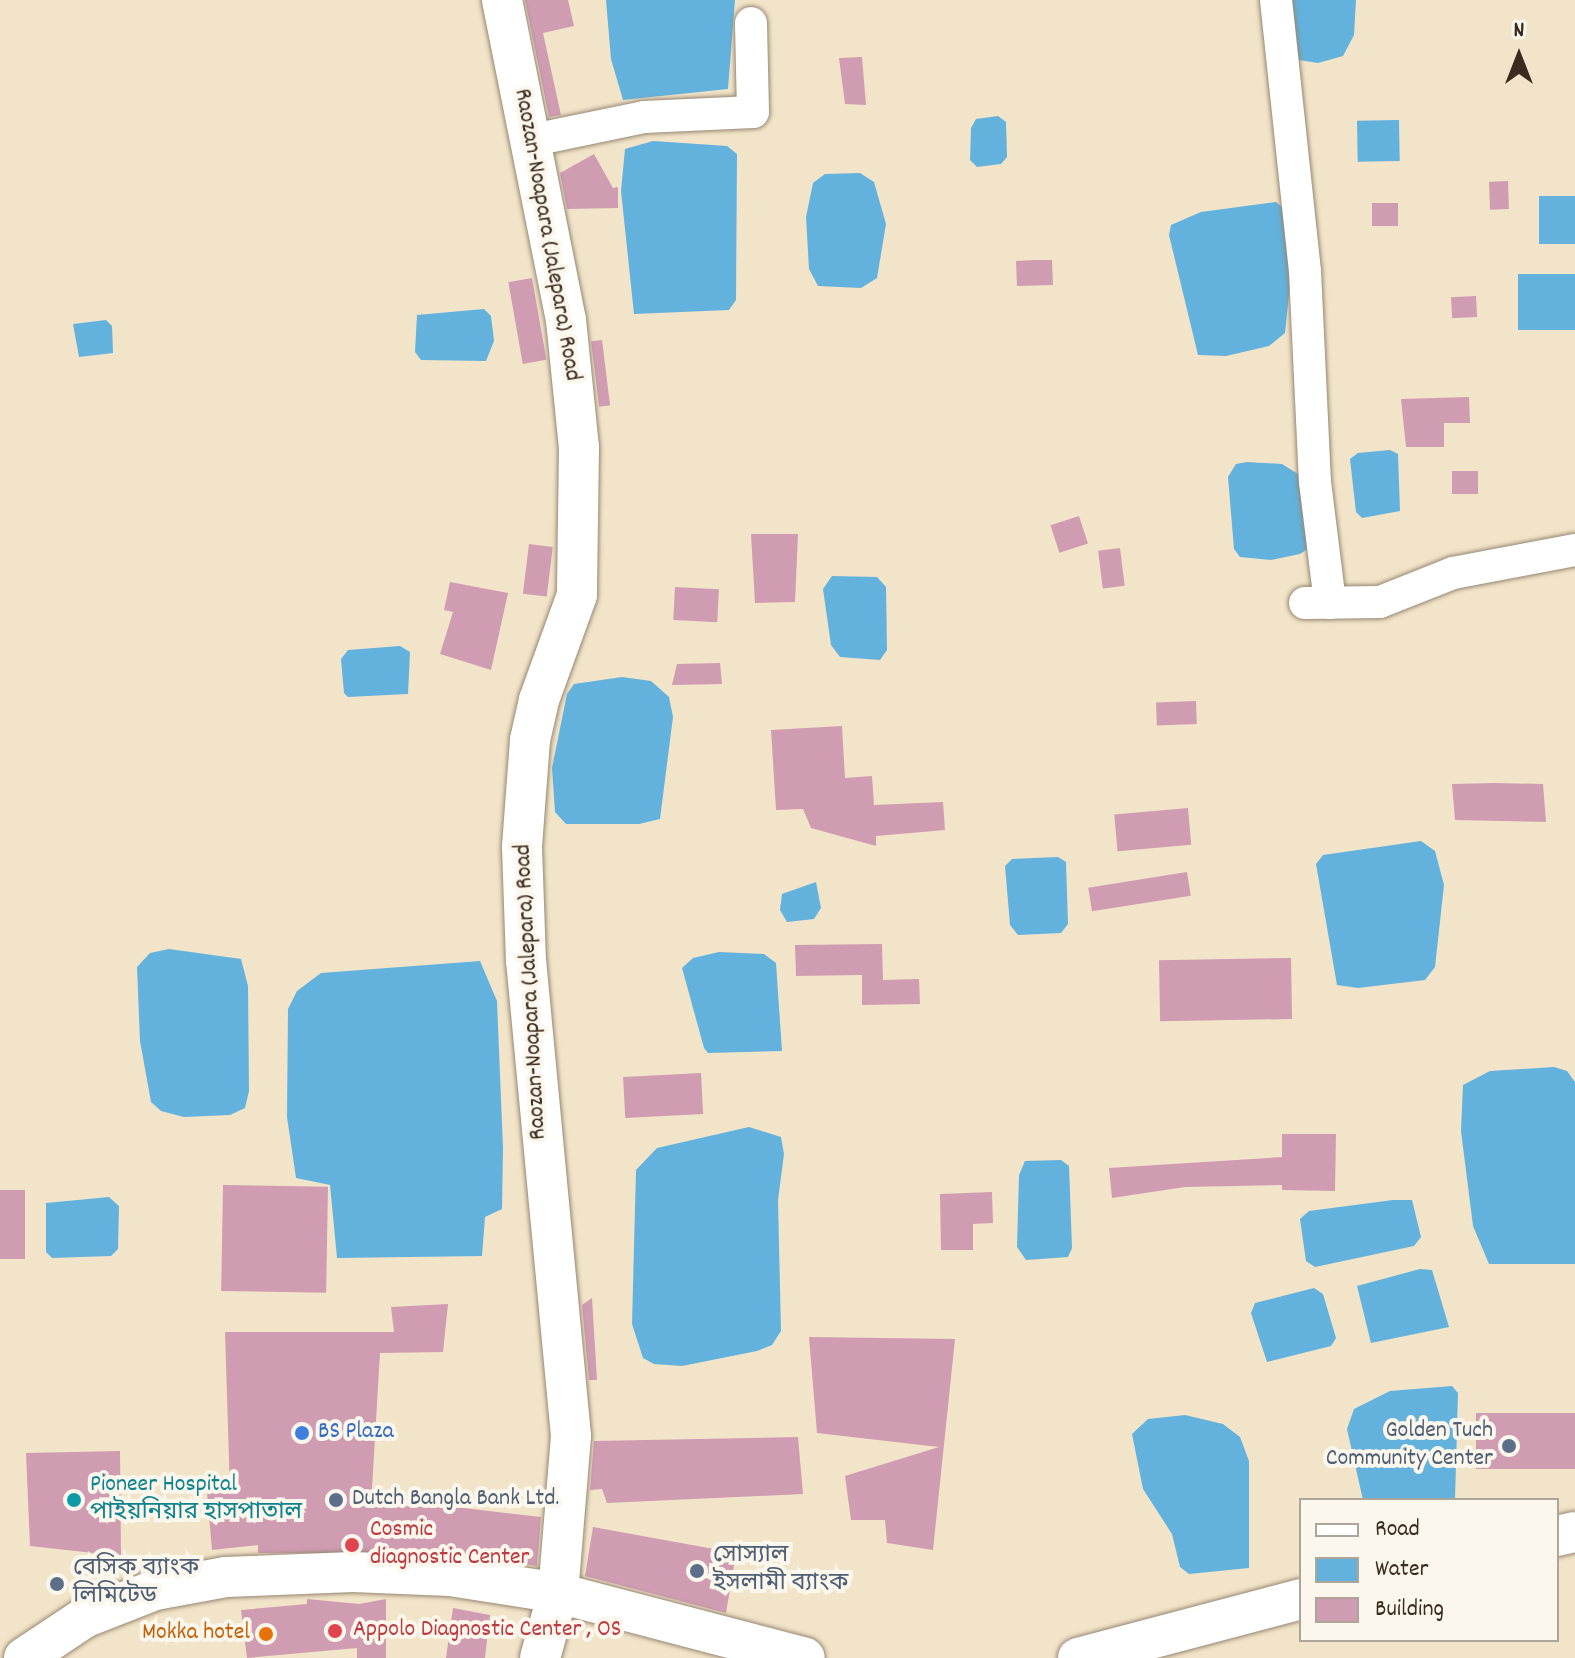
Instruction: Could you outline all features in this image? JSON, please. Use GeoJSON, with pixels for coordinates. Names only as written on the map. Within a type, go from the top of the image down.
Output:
{"type":"FeatureCollection","features":[{"type":"Feature","properties":{"kind":"main road","name":"Raozan-Noapara (Jalepara) Road"},"geometry":{"type":"LineString","coordinates":[[502,0],[533,140],[566,320],[579,447],[577,595],[539,700],[530,740],[522,847],[523,921],[548,1225],[569,1382],[571,1473],[558,1593],[540,1658]]}},
{"type":"Feature","properties":{"kind":"main road"},"geometry":{"type":"LineString","coordinates":[[24,1658],[118,1602],[226,1577],[409,1573],[558,1593],[805,1658]]}},
{"type":"Feature","properties":{"kind":"main road"},"geometry":{"type":"LineString","coordinates":[[1078,1658],[1299,1600]]}},
{"type":"Feature","properties":{"kind":"street"},"geometry":{"type":"LineString","coordinates":[[1276,0],[1305,271],[1318,603],[1380,602],[1453,573],[1575,550]]}},
{"type":"Feature","properties":{"kind":"street"},"geometry":{"type":"LineString","coordinates":[[533,140],[644,117],[753,112],[751,23]]}},
{"type":"Feature","properties":{"kind":"water"},"geometry":{"type":"Polygon","coordinates":[[[606,0],[735,0],[728,89],[623,100],[611,59],[606,0]]]}},
{"type":"Feature","properties":{"kind":"water"},"geometry":{"type":"Polygon","coordinates":[[[1292,0],[1356,0],[1354,35],[1343,56],[1318,63],[1299,60],[1292,0]]]}},
{"type":"Feature","properties":{"kind":"water"},"geometry":{"type":"Polygon","coordinates":[[[998,116],[1006,122],[1007,157],[1001,164],[977,167],[970,160],[971,128],[976,119],[998,116]]]}},
{"type":"Feature","properties":{"kind":"water"},"geometry":{"type":"Polygon","coordinates":[[[1399,120],[1400,161],[1358,162],[1357,121],[1399,120]]]}},
{"type":"Feature","properties":{"kind":"water"},"geometry":{"type":"Polygon","coordinates":[[[653,141],[727,146],[737,154],[736,300],[729,310],[634,314],[621,191],[625,149],[653,141]]]}},
{"type":"Feature","properties":{"kind":"water"},"geometry":{"type":"Polygon","coordinates":[[[860,173],[874,182],[886,224],[877,278],[861,288],[818,286],[809,269],[806,217],[813,183],[825,174],[860,173]]]}},
{"type":"Feature","properties":{"kind":"water"},"geometry":{"type":"Polygon","coordinates":[[[1539,196],[1575,196],[1575,244],[1539,244],[1539,196]]]}},
{"type":"Feature","properties":{"kind":"water"},"geometry":{"type":"Polygon","coordinates":[[[1276,202],[1284,209],[1292,266],[1285,333],[1269,346],[1226,356],[1198,355],[1169,235],[1171,225],[1201,212],[1276,202]]]}},
{"type":"Feature","properties":{"kind":"water"},"geometry":{"type":"Polygon","coordinates":[[[1518,274],[1575,274],[1575,330],[1518,330],[1518,274]]]}},
{"type":"Feature","properties":{"kind":"water"},"geometry":{"type":"Polygon","coordinates":[[[484,309],[491,316],[494,341],[486,361],[421,360],[415,352],[417,315],[484,309]]]}},
{"type":"Feature","properties":{"kind":"water"},"geometry":{"type":"Polygon","coordinates":[[[106,320],[112,326],[113,353],[79,357],[73,324],[106,320]]]}},
{"type":"Feature","properties":{"kind":"water"},"geometry":{"type":"Polygon","coordinates":[[[1390,450],[1398,454],[1400,511],[1362,518],[1356,512],[1350,459],[1358,453],[1390,450]]]}},
{"type":"Feature","properties":{"kind":"water"},"geometry":{"type":"Polygon","coordinates":[[[1236,464],[1282,464],[1301,476],[1309,548],[1300,554],[1271,560],[1240,557],[1234,549],[1228,477],[1236,464]]]}},
{"type":"Feature","properties":{"kind":"water"},"geometry":{"type":"Polygon","coordinates":[[[832,576],[877,577],[886,587],[887,650],[880,660],[840,657],[831,645],[823,589],[832,576]]]}},
{"type":"Feature","properties":{"kind":"water"},"geometry":{"type":"Polygon","coordinates":[[[400,646],[410,652],[408,694],[348,697],[344,693],[341,659],[348,650],[400,646]]]}},
{"type":"Feature","properties":{"kind":"water"},"geometry":{"type":"Polygon","coordinates":[[[622,677],[651,681],[669,697],[673,717],[660,819],[639,824],[566,824],[555,812],[552,768],[567,694],[574,684],[622,677]]]}},
{"type":"Feature","properties":{"kind":"water"},"geometry":{"type":"Polygon","coordinates":[[[1421,841],[1435,851],[1444,885],[1435,967],[1425,980],[1358,988],[1337,985],[1316,864],[1323,855],[1421,841]]]}},
{"type":"Feature","properties":{"kind":"water"},"geometry":{"type":"Polygon","coordinates":[[[1058,857],[1066,862],[1068,924],[1061,933],[1018,935],[1010,925],[1005,866],[1012,859],[1058,857]]]}},
{"type":"Feature","properties":{"kind":"water"},"geometry":{"type":"Polygon","coordinates":[[[816,882],[821,908],[814,919],[787,922],[780,910],[782,894],[816,882]]]}},
{"type":"Feature","properties":{"kind":"water"},"geometry":{"type":"Polygon","coordinates":[[[169,949],[241,959],[248,986],[249,1091],[245,1108],[230,1115],[184,1117],[161,1111],[151,1102],[140,1041],[137,967],[150,953],[169,949]]]}},
{"type":"Feature","properties":{"kind":"water"},"geometry":{"type":"Polygon","coordinates":[[[719,952],[764,954],[776,963],[782,1051],[708,1053],[704,1048],[682,968],[693,958],[719,952]]]}},
{"type":"Feature","properties":{"kind":"water"},"geometry":{"type":"Polygon","coordinates":[[[480,961],[497,1001],[503,1148],[502,1209],[485,1217],[482,1256],[337,1258],[330,1185],[296,1178],[287,1117],[288,1009],[297,991],[321,973],[480,961]]]}},
{"type":"Feature","properties":{"kind":"water"},"geometry":{"type":"Polygon","coordinates":[[[1554,1067],[1567,1071],[1575,1082],[1575,1264],[1489,1264],[1473,1226],[1461,1131],[1463,1085],[1490,1071],[1554,1067]]]}},
{"type":"Feature","properties":{"kind":"water"},"geometry":{"type":"Polygon","coordinates":[[[749,1127],[781,1137],[784,1154],[778,1200],[781,1331],[772,1345],[757,1351],[682,1366],[654,1364],[643,1358],[632,1324],[636,1170],[657,1148],[749,1127]]]}},
{"type":"Feature","properties":{"kind":"water"},"geometry":{"type":"Polygon","coordinates":[[[1061,1160],[1069,1166],[1072,1248],[1068,1257],[1026,1260],[1017,1247],[1019,1175],[1025,1161],[1061,1160]]]}},
{"type":"Feature","properties":{"kind":"water"},"geometry":{"type":"Polygon","coordinates":[[[109,1197],[119,1206],[118,1249],[111,1256],[52,1258],[46,1252],[46,1203],[109,1197]]]}},
{"type":"Feature","properties":{"kind":"water"},"geometry":{"type":"Polygon","coordinates":[[[1412,1200],[1421,1237],[1414,1246],[1315,1267],[1306,1261],[1300,1219],[1309,1211],[1412,1200]]]}},
{"type":"Feature","properties":{"kind":"water"},"geometry":{"type":"Polygon","coordinates":[[[1420,1269],[1432,1270],[1449,1327],[1371,1343],[1357,1286],[1420,1269]]]}},
{"type":"Feature","properties":{"kind":"water"},"geometry":{"type":"Polygon","coordinates":[[[1314,1288],[1323,1294],[1336,1338],[1331,1346],[1267,1362],[1251,1313],[1255,1303],[1314,1288]]]}},
{"type":"Feature","properties":{"kind":"water"},"geometry":{"type":"Polygon","coordinates":[[[1452,1386],[1458,1393],[1455,1498],[1363,1498],[1347,1429],[1354,1409],[1390,1391],[1452,1386]]]}},
{"type":"Feature","properties":{"kind":"water"},"geometry":{"type":"Polygon","coordinates":[[[1185,1415],[1223,1424],[1240,1437],[1249,1461],[1249,1568],[1189,1574],[1180,1567],[1172,1534],[1143,1489],[1132,1434],[1148,1419],[1185,1415]]]}},
{"type":"Feature","properties":{"kind":"building"},"geometry":{"type":"Polygon","coordinates":[[[525,0],[568,0],[574,26],[543,33],[561,115],[549,117],[525,0]]]}},
{"type":"Feature","properties":{"kind":"building"},"geometry":{"type":"Polygon","coordinates":[[[862,57],[866,105],[845,104],[839,58],[862,57]]]}},
{"type":"Feature","properties":{"kind":"building"},"geometry":{"type":"Polygon","coordinates":[[[594,154],[613,188],[618,187],[618,208],[567,209],[560,173],[594,154]]]}},
{"type":"Feature","properties":{"kind":"building"},"geometry":{"type":"Polygon","coordinates":[[[1508,181],[1509,209],[1490,210],[1489,182],[1508,181]]]}},
{"type":"Feature","properties":{"kind":"building"},"geometry":{"type":"Polygon","coordinates":[[[1372,203],[1398,203],[1398,226],[1372,226],[1372,203]]]}},
{"type":"Feature","properties":{"kind":"building"},"geometry":{"type":"Polygon","coordinates":[[[1052,260],[1053,285],[1017,286],[1016,261],[1052,260]]]}},
{"type":"Feature","properties":{"kind":"building"},"geometry":{"type":"Polygon","coordinates":[[[532,278],[546,360],[523,364],[508,282],[532,278]]]}},
{"type":"Feature","properties":{"kind":"building"},"geometry":{"type":"Polygon","coordinates":[[[1476,296],[1477,317],[1452,318],[1451,297],[1476,296]]]}},
{"type":"Feature","properties":{"kind":"building"},"geometry":{"type":"Polygon","coordinates":[[[602,340],[610,406],[599,407],[591,341],[602,340]]]}},
{"type":"Feature","properties":{"kind":"building"},"geometry":{"type":"Polygon","coordinates":[[[1469,397],[1470,423],[1444,423],[1444,447],[1406,447],[1401,399],[1469,397]]]}},
{"type":"Feature","properties":{"kind":"building"},"geometry":{"type":"Polygon","coordinates":[[[1452,471],[1478,471],[1478,494],[1452,494],[1452,471]]]}},
{"type":"Feature","properties":{"kind":"building"},"geometry":{"type":"Polygon","coordinates":[[[1079,516],[1088,544],[1059,553],[1050,525],[1079,516]]]}},
{"type":"Feature","properties":{"kind":"building"},"geometry":{"type":"Polygon","coordinates":[[[751,534],[798,534],[795,602],[755,603],[751,534]]]}},
{"type":"Feature","properties":{"kind":"building"},"geometry":{"type":"Polygon","coordinates":[[[529,544],[553,547],[547,597],[523,594],[529,544]]]}},
{"type":"Feature","properties":{"kind":"building"},"geometry":{"type":"Polygon","coordinates":[[[1120,548],[1125,586],[1103,588],[1098,551],[1120,548]]]}},
{"type":"Feature","properties":{"kind":"building"},"geometry":{"type":"Polygon","coordinates":[[[450,582],[508,593],[491,670],[440,654],[453,612],[444,610],[450,582]]]}},
{"type":"Feature","properties":{"kind":"building"},"geometry":{"type":"Polygon","coordinates":[[[675,587],[719,589],[717,622],[673,620],[675,587]]]}},
{"type":"Feature","properties":{"kind":"building"},"geometry":{"type":"Polygon","coordinates":[[[720,663],[722,684],[672,685],[677,664],[720,663]]]}},
{"type":"Feature","properties":{"kind":"building"},"geometry":{"type":"Polygon","coordinates":[[[1196,701],[1197,724],[1157,725],[1156,702],[1196,701]]]}},
{"type":"Feature","properties":{"kind":"building"},"geometry":{"type":"Polygon","coordinates":[[[842,726],[845,778],[872,776],[874,805],[943,802],[945,830],[876,836],[876,846],[811,828],[803,809],[776,810],[771,730],[842,726]]]}},
{"type":"Feature","properties":{"kind":"building"},"geometry":{"type":"Polygon","coordinates":[[[1452,784],[1543,784],[1546,822],[1455,820],[1452,784]]]}},
{"type":"Feature","properties":{"kind":"building"},"geometry":{"type":"Polygon","coordinates":[[[1188,808],[1191,845],[1118,851],[1114,814],[1188,808]]]}},
{"type":"Feature","properties":{"kind":"building"},"geometry":{"type":"Polygon","coordinates":[[[1187,872],[1191,896],[1092,911],[1088,888],[1187,872]]]}},
{"type":"Feature","properties":{"kind":"building"},"geometry":{"type":"Polygon","coordinates":[[[882,944],[883,980],[919,979],[920,1004],[862,1005],[862,975],[796,976],[795,945],[882,944]]]}},
{"type":"Feature","properties":{"kind":"building"},"geometry":{"type":"Polygon","coordinates":[[[1291,958],[1292,1019],[1160,1021],[1159,960],[1291,958]]]}},
{"type":"Feature","properties":{"kind":"building"},"geometry":{"type":"Polygon","coordinates":[[[701,1073],[703,1114],[625,1118],[623,1077],[701,1073]]]}},
{"type":"Feature","properties":{"kind":"building"},"geometry":{"type":"Polygon","coordinates":[[[1282,1134],[1336,1134],[1335,1191],[1282,1190],[1282,1185],[1185,1187],[1112,1198],[1109,1168],[1282,1157],[1282,1134]]]}},
{"type":"Feature","properties":{"kind":"building"},"geometry":{"type":"Polygon","coordinates":[[[223,1185],[328,1187],[326,1293],[221,1291],[223,1185]]]}},
{"type":"Feature","properties":{"kind":"building"},"geometry":{"type":"Polygon","coordinates":[[[0,1190],[25,1190],[25,1259],[0,1259],[0,1190]]]}},
{"type":"Feature","properties":{"kind":"building"},"geometry":{"type":"Polygon","coordinates":[[[992,1192],[993,1223],[973,1224],[973,1250],[941,1250],[940,1194],[992,1192]]]}},
{"type":"Feature","properties":{"kind":"building"},"geometry":{"type":"Polygon","coordinates":[[[592,1298],[597,1380],[589,1380],[582,1305],[592,1298]]]}},
{"type":"Feature","properties":{"kind":"building","name":"BS Plaza"},"geometry":{"type":"Polygon","coordinates":[[[448,1304],[443,1352],[380,1353],[371,1505],[464,1508],[541,1517],[537,1566],[451,1553],[258,1553],[258,1545],[212,1550],[207,1492],[230,1492],[225,1332],[394,1332],[391,1307],[448,1304]]]}},
{"type":"Feature","properties":{"kind":"building"},"geometry":{"type":"Polygon","coordinates":[[[809,1337],[955,1339],[933,1550],[887,1543],[885,1520],[851,1520],[845,1476],[939,1447],[817,1433],[809,1337]]]}},
{"type":"Feature","properties":{"kind":"building"},"geometry":{"type":"Polygon","coordinates":[[[1476,1413],[1575,1413],[1575,1469],[1476,1469],[1476,1413]]]}},
{"type":"Feature","properties":{"kind":"building"},"geometry":{"type":"Polygon","coordinates":[[[798,1437],[803,1494],[607,1503],[602,1489],[590,1490],[594,1441],[798,1437]]]}},
{"type":"Feature","properties":{"kind":"building","name":"Pioneer Hospital পাইয়নিয়ার হাসপাতাল"},"geometry":{"type":"Polygon","coordinates":[[[120,1451],[121,1556],[30,1546],[26,1453],[120,1451]]]}},
{"type":"Feature","properties":{"kind":"building"},"geometry":{"type":"Polygon","coordinates":[[[593,1527],[736,1553],[726,1613],[585,1576],[593,1527]]]}},
{"type":"Feature","properties":{"kind":"building"},"geometry":{"type":"Polygon","coordinates":[[[307,1599],[359,1604],[386,1599],[386,1658],[357,1658],[357,1648],[247,1658],[241,1610],[307,1604],[307,1599]]]}},
{"type":"Feature","properties":{"kind":"building"},"geometry":{"type":"Polygon","coordinates":[[[453,1608],[490,1615],[485,1658],[446,1658],[453,1608]]]}},
{"type":"Feature","properties":{"kind":"place","name":"BS Plaza"},"geometry":{"type":"Point","coordinates":[302,1433]}},
{"type":"Feature","properties":{"kind":"place","name":"Golden Tuch Community Center"},"geometry":{"type":"Point","coordinates":[1509,1446]}},
{"type":"Feature","properties":{"kind":"place","name":"Pioneer Hospital পাইয়নিয়ার হাসপাতাল"},"geometry":{"type":"Point","coordinates":[74,1500]}},
{"type":"Feature","properties":{"kind":"place","name":"Dutch Bangla Bank Ltd."},"geometry":{"type":"Point","coordinates":[336,1500]}},
{"type":"Feature","properties":{"kind":"place","name":"Cosmic diagnostic Center"},"geometry":{"type":"Point","coordinates":[352,1545]}},
{"type":"Feature","properties":{"kind":"place","name":"সোস্যাল ইসলামী ব্যাংক"},"geometry":{"type":"Point","coordinates":[697,1571]}},
{"type":"Feature","properties":{"kind":"place","name":"বেসিক ব্যাংক লিমিটেড"},"geometry":{"type":"Point","coordinates":[57,1584]}},
{"type":"Feature","properties":{"kind":"place","name":"Appolo Diagnostic Center , OS"},"geometry":{"type":"Point","coordinates":[335,1631]}},
{"type":"Feature","properties":{"kind":"place","name":"Mokka hotel"},"geometry":{"type":"Point","coordinates":[266,1634]}}]}
